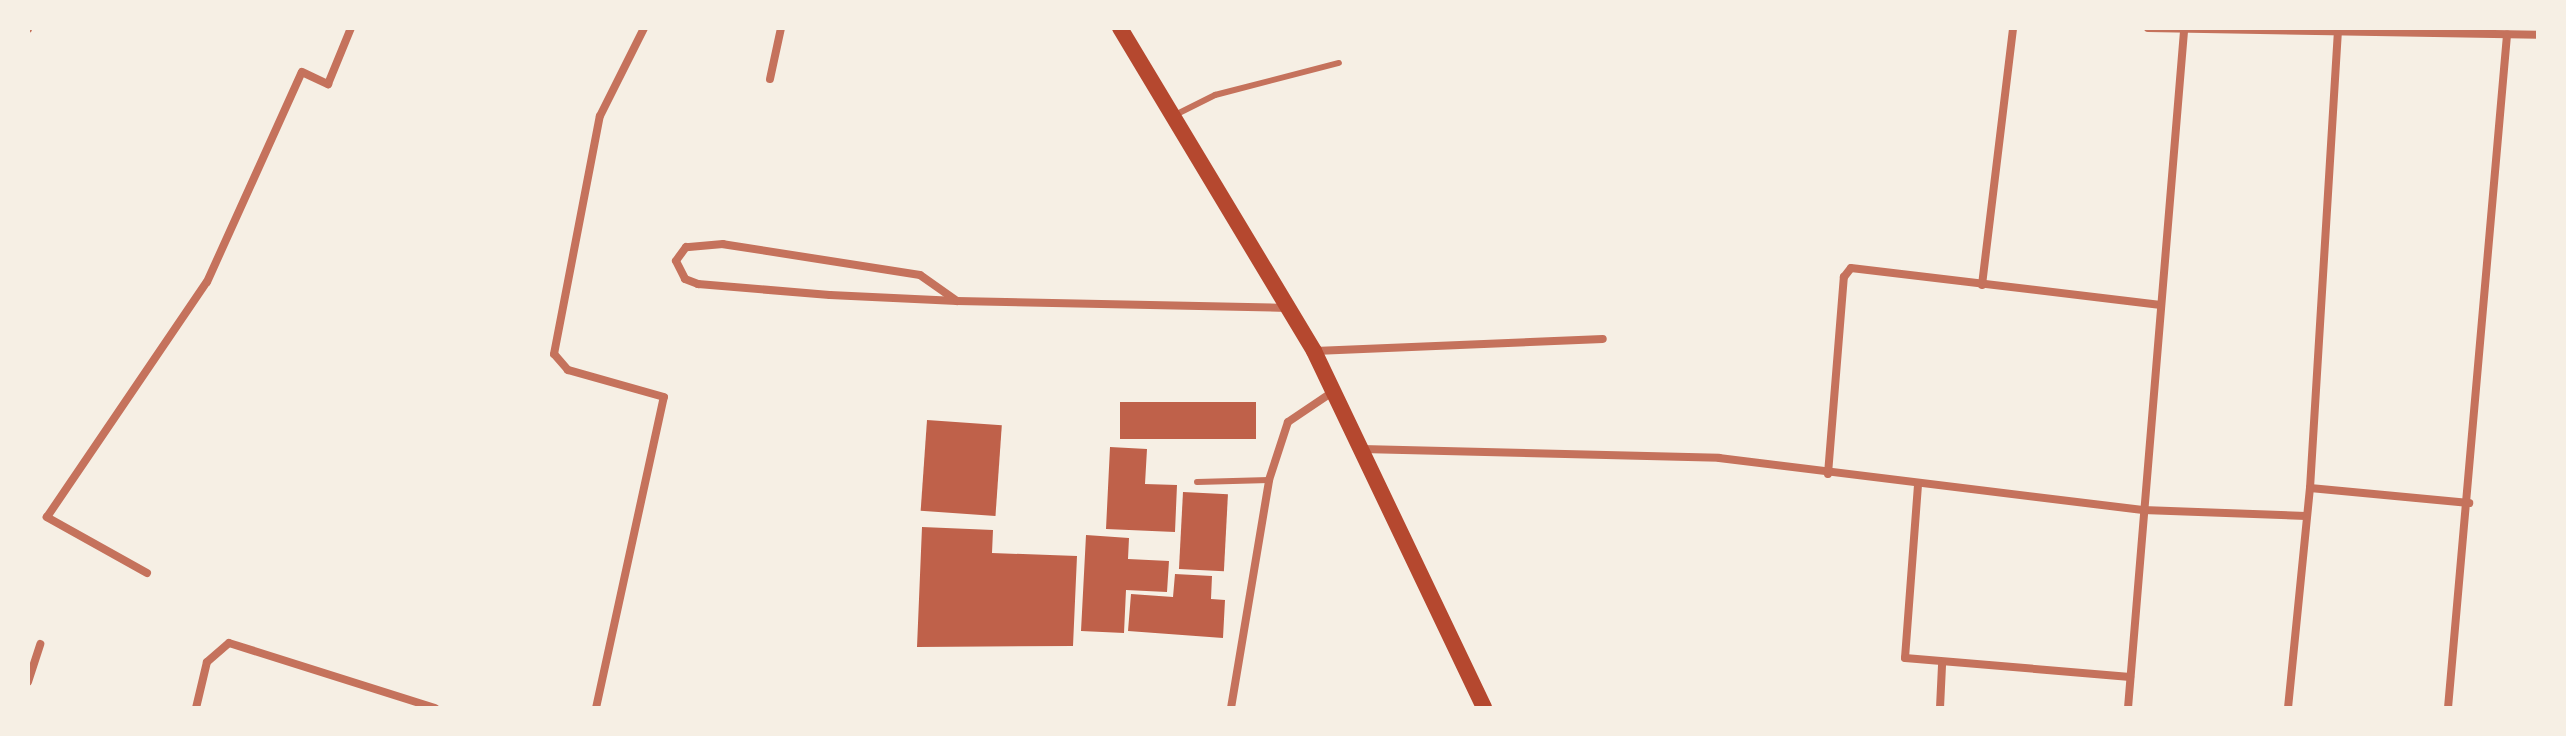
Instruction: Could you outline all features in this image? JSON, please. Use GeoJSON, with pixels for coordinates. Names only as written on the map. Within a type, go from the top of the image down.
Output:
{"type":"FeatureCollection","features":[{"type":"Feature","properties":{"kind":"main road"},"geometry":{"type":"LineString","coordinates":[[1120,28],[1314,351],[1484,708]]}},
{"type":"Feature","properties":{"kind":"street"},"geometry":{"type":"LineString","coordinates":[[147,573],[47,517],[207,282],[302,72],[328,84],[351,28]]}},
{"type":"Feature","properties":{"kind":"street"},"geometry":{"type":"LineString","coordinates":[[596,708],[664,397],[568,370],[554,354],[600,116],[644,28]]}},
{"type":"Feature","properties":{"kind":"street"},"geometry":{"type":"LineString","coordinates":[[770,79],[781,28]]}},
{"type":"Feature","properties":{"kind":"street"},"geometry":{"type":"LineString","coordinates":[[1982,285],[2013,28]]}},
{"type":"Feature","properties":{"kind":"street"},"geometry":{"type":"LineString","coordinates":[[2148,28],[2338,34],[2538,35]]}},
{"type":"Feature","properties":{"kind":"street"},"geometry":{"type":"LineString","coordinates":[[2128,708],[2184,31]]}},
{"type":"Feature","properties":{"kind":"street"},"geometry":{"type":"LineString","coordinates":[[2288,708],[2310,488],[2338,34]]}},
{"type":"Feature","properties":{"kind":"street"},"geometry":{"type":"LineString","coordinates":[[2448,708],[2469,503],[2507,35]]}},
{"type":"Feature","properties":{"kind":"street"},"geometry":{"type":"LineString","coordinates":[[957,301],[920,275],[723,244],[686,247],[676,261],[685,279],[698,284],[957,301],[1289,308]]}},
{"type":"Feature","properties":{"kind":"street"},"geometry":{"type":"LineString","coordinates":[[1828,474],[1845,274],[1851,268],[2161,305]]}},
{"type":"Feature","properties":{"kind":"street"},"geometry":{"type":"LineString","coordinates":[[1314,351],[1603,339]]}},
{"type":"Feature","properties":{"kind":"street"},"geometry":{"type":"LineString","coordinates":[[1231,708],[1269,480],[1288,422],[1334,391]]}},
{"type":"Feature","properties":{"kind":"street"},"geometry":{"type":"LineString","coordinates":[[1362,449],[1719,458],[1828,474],[2143,510],[2306,516]]}},
{"type":"Feature","properties":{"kind":"street"},"geometry":{"type":"LineString","coordinates":[[1918,485],[1902,652],[1913,662],[2130,677]]}},
{"type":"Feature","properties":{"kind":"street"},"geometry":{"type":"LineString","coordinates":[[2310,488],[2469,503]]}},
{"type":"Feature","properties":{"kind":"street"},"geometry":{"type":"LineString","coordinates":[[196,708],[207,662],[229,643],[435,708]]}},
{"type":"Feature","properties":{"kind":"street"},"geometry":{"type":"LineString","coordinates":[[28,682],[40,644]]}},
{"type":"Feature","properties":{"kind":"street"},"geometry":{"type":"LineString","coordinates":[[1940,708],[1942,665]]}},
{"type":"Feature","properties":{"kind":"lane"},"geometry":{"type":"LineString","coordinates":[[1173,116],[1215,95],[1339,63]]}},
{"type":"Feature","properties":{"kind":"lane"},"geometry":{"type":"LineString","coordinates":[[1197,482],[1269,480]]}},
{"type":"Feature","properties":{"kind":"building"},"geometry":{"type":"Polygon","coordinates":[[[1120,402],[1256,402],[1256,439],[1120,439],[1120,402]]]}},
{"type":"Feature","properties":{"kind":"building"},"geometry":{"type":"Polygon","coordinates":[[[927,420],[1002,425],[995,516],[921,511],[927,420]]]}},
{"type":"Feature","properties":{"kind":"building"},"geometry":{"type":"Polygon","coordinates":[[[1110,447],[1147,449],[1145,484],[1177,485],[1175,532],[1106,529],[1110,447]]]}},
{"type":"Feature","properties":{"kind":"building"},"geometry":{"type":"Polygon","coordinates":[[[1183,492],[1228,494],[1224,571],[1179,569],[1183,492]]]}},
{"type":"Feature","properties":{"kind":"building"},"geometry":{"type":"Polygon","coordinates":[[[922,527],[993,530],[992,553],[1077,556],[1073,646],[917,647],[922,527]]]}},
{"type":"Feature","properties":{"kind":"building"},"geometry":{"type":"Polygon","coordinates":[[[1086,535],[1129,538],[1128,559],[1169,561],[1167,592],[1126,590],[1124,633],[1081,631],[1086,535]]]}},
{"type":"Feature","properties":{"kind":"building"},"geometry":{"type":"Polygon","coordinates":[[[1175,574],[1212,576],[1211,599],[1225,600],[1223,638],[1128,631],[1131,594],[1173,597],[1175,574]]]}}]}
